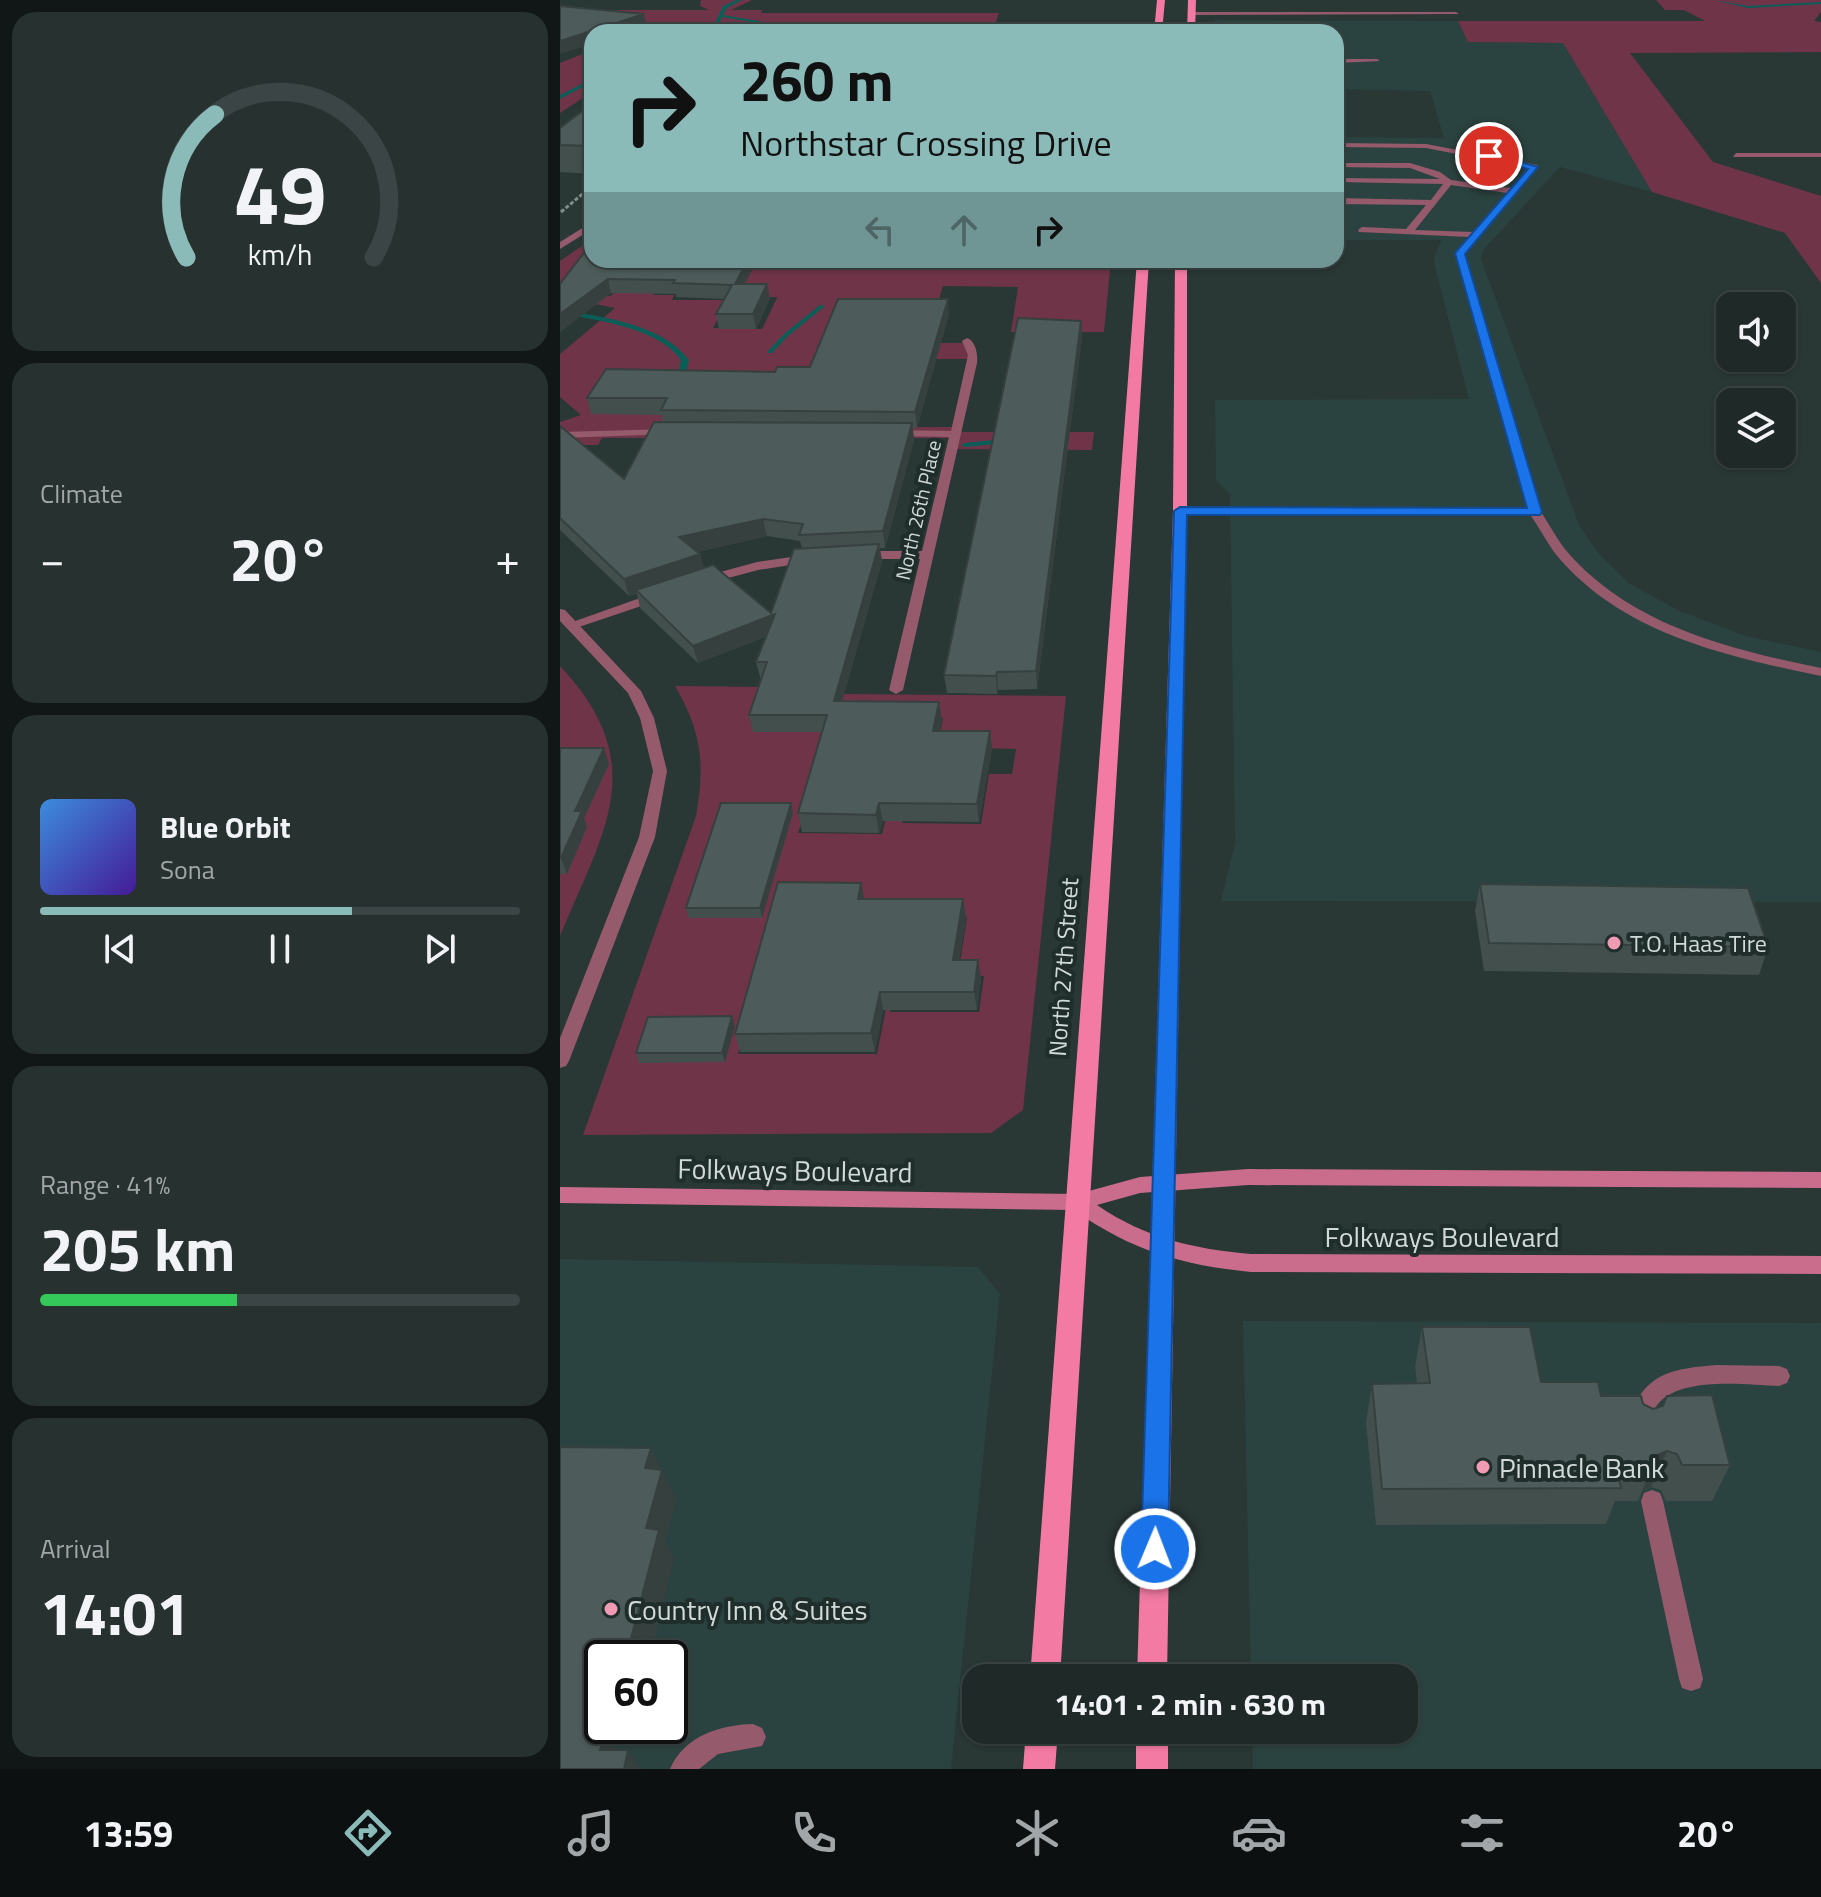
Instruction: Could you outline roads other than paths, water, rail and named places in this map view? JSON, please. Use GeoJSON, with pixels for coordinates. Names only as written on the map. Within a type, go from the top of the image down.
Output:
{"type":"FeatureCollection","features":[{"type":"Feature","properties":{"kind":"main road"},"geometry":{"type":"LineString","coordinates":[[1159,24],[1161,0]]}},
{"type":"Feature","properties":{"kind":"main road"},"geometry":{"type":"LineString","coordinates":[[1191,24],[1192,0]]}},
{"type":"Feature","properties":{"kind":"main road","name":"North 27th Street"},"geometry":{"type":"LineString","coordinates":[[1046,1664],[1142,268]]}},
{"type":"Feature","properties":{"kind":"main road"},"geometry":{"type":"LineString","coordinates":[[1152,1664],[1180,511],[1181,268]]}},
{"type":"Feature","properties":{"kind":"main road"},"geometry":{"type":"LineString","coordinates":[[1039,1769],[1041,1744]]}},
{"type":"Feature","properties":{"kind":"main road"},"geometry":{"type":"LineString","coordinates":[[1152,1744],[1152,1769]]}},
{"type":"Feature","properties":{"kind":"street"},"geometry":{"type":"LineString","coordinates":[[1191,14],[1456,14]]}},
{"type":"Feature","properties":{"kind":"street"},"geometry":{"type":"LineString","coordinates":[[1344,61],[1377,61]]}},
{"type":"Feature","properties":{"kind":"street"},"geometry":{"type":"LineString","coordinates":[[1344,145],[1426,146],[1534,167],[1460,253],[1535,512],[1549,538],[1568,562],[1619,605],[1670,632],[1742,657],[1821,672]]}},
{"type":"Feature","properties":{"kind":"street"},"geometry":{"type":"LineString","coordinates":[[1344,152],[1463,151]]}},
{"type":"Feature","properties":{"kind":"street"},"geometry":{"type":"LineString","coordinates":[[1736,155],[1821,155]]}},
{"type":"Feature","properties":{"kind":"street"},"geometry":{"type":"LineString","coordinates":[[1344,165],[1397,164],[1437,170],[1449,182]]}},
{"type":"Feature","properties":{"kind":"street"},"geometry":{"type":"LineString","coordinates":[[1344,180],[1449,182],[1513,191]]}},
{"type":"Feature","properties":{"kind":"street"},"geometry":{"type":"LineString","coordinates":[[1410,230],[1449,182]]}},
{"type":"Feature","properties":{"kind":"street"},"geometry":{"type":"LineString","coordinates":[[1344,201],[1433,203]]}},
{"type":"Feature","properties":{"kind":"street"},"geometry":{"type":"LineString","coordinates":[[560,246],[584,230]]}},
{"type":"Feature","properties":{"kind":"street"},"geometry":{"type":"LineString","coordinates":[[1362,230],[1474,235]]}},
{"type":"Feature","properties":{"kind":"street","name":"North 26th Place"},"geometry":{"type":"LineString","coordinates":[[896,690],[973,359],[967,341]]}},
{"type":"Feature","properties":{"kind":"street"},"geometry":{"type":"LineString","coordinates":[[560,435],[679,432]]}},
{"type":"Feature","properties":{"kind":"street"},"geometry":{"type":"LineString","coordinates":[[877,433],[956,434]]}},
{"type":"Feature","properties":{"kind":"street"},"geometry":{"type":"LineString","coordinates":[[1180,511],[1535,512]]}},
{"type":"Feature","properties":{"kind":"street"},"geometry":{"type":"LineString","coordinates":[[844,556],[929,555]]}},
{"type":"Feature","properties":{"kind":"street"},"geometry":{"type":"LineString","coordinates":[[689,586],[757,566],[828,556]]}},
{"type":"Feature","properties":{"kind":"street"},"geometry":{"type":"LineString","coordinates":[[560,1061],[647,837],[660,771],[647,718],[634,691],[566,619],[674,591]]}},
{"type":"Feature","properties":{"kind":"street","name":"Folkways Boulevard"},"geometry":{"type":"LineString","coordinates":[[560,1195],[1078,1202],[1118,1190],[1163,1182],[1248,1177],[1821,1180]]}},
{"type":"Feature","properties":{"kind":"street","name":"Folkways Boulevard"},"geometry":{"type":"LineString","coordinates":[[1078,1202],[1111,1227],[1162,1249],[1194,1258],[1251,1263],[1821,1265]]}},
{"type":"Feature","properties":{"kind":"street"},"geometry":{"type":"LineString","coordinates":[[1639,1433],[1639,1416],[1646,1400],[1668,1382],[1689,1377],[1779,1376]]}},
{"type":"Feature","properties":{"kind":"street"},"geometry":{"type":"LineString","coordinates":[[1652,1501],[1691,1679]]}},
{"type":"Feature","properties":{"kind":"street"},"geometry":{"type":"LineString","coordinates":[[683,1769],[695,1754],[718,1740],[753,1737]]}},
{"type":"Feature","properties":{"kind":"waterway"},"geometry":{"type":"LineString","coordinates":[[717,24],[725,7],[740,0]]}},
{"type":"Feature","properties":{"kind":"waterway"},"geometry":{"type":"LineString","coordinates":[[1716,0],[1748,7],[1821,3]]}},
{"type":"Feature","properties":{"kind":"waterway"},"geometry":{"type":"LineString","coordinates":[[722,16],[771,24]]}},
{"type":"Feature","properties":{"kind":"waterway"},"geometry":{"type":"LineString","coordinates":[[560,97],[584,84]]}},
{"type":"Feature","properties":{"kind":"waterway"},"geometry":{"type":"LineString","coordinates":[[770,352],[822,306]]}},
{"type":"Feature","properties":{"kind":"waterway"},"geometry":{"type":"LineString","coordinates":[[560,311],[629,327],[664,341],[685,360],[680,381]]}},
{"type":"Feature","properties":{"kind":"waterway"},"geometry":{"type":"LineString","coordinates":[[965,445],[1004,441]]}},
{"type":"Feature","properties":{"kind":"place","name":"T.O. Haas Tire"},"geometry":{"type":"Point","coordinates":[1614,943]}},
{"type":"Feature","properties":{"kind":"place","name":"Pinnacle Bank"},"geometry":{"type":"Point","coordinates":[1483,1467]}},
{"type":"Feature","properties":{"kind":"place","name":"Country Inn & Suites"},"geometry":{"type":"Point","coordinates":[611,1609]}}]}
